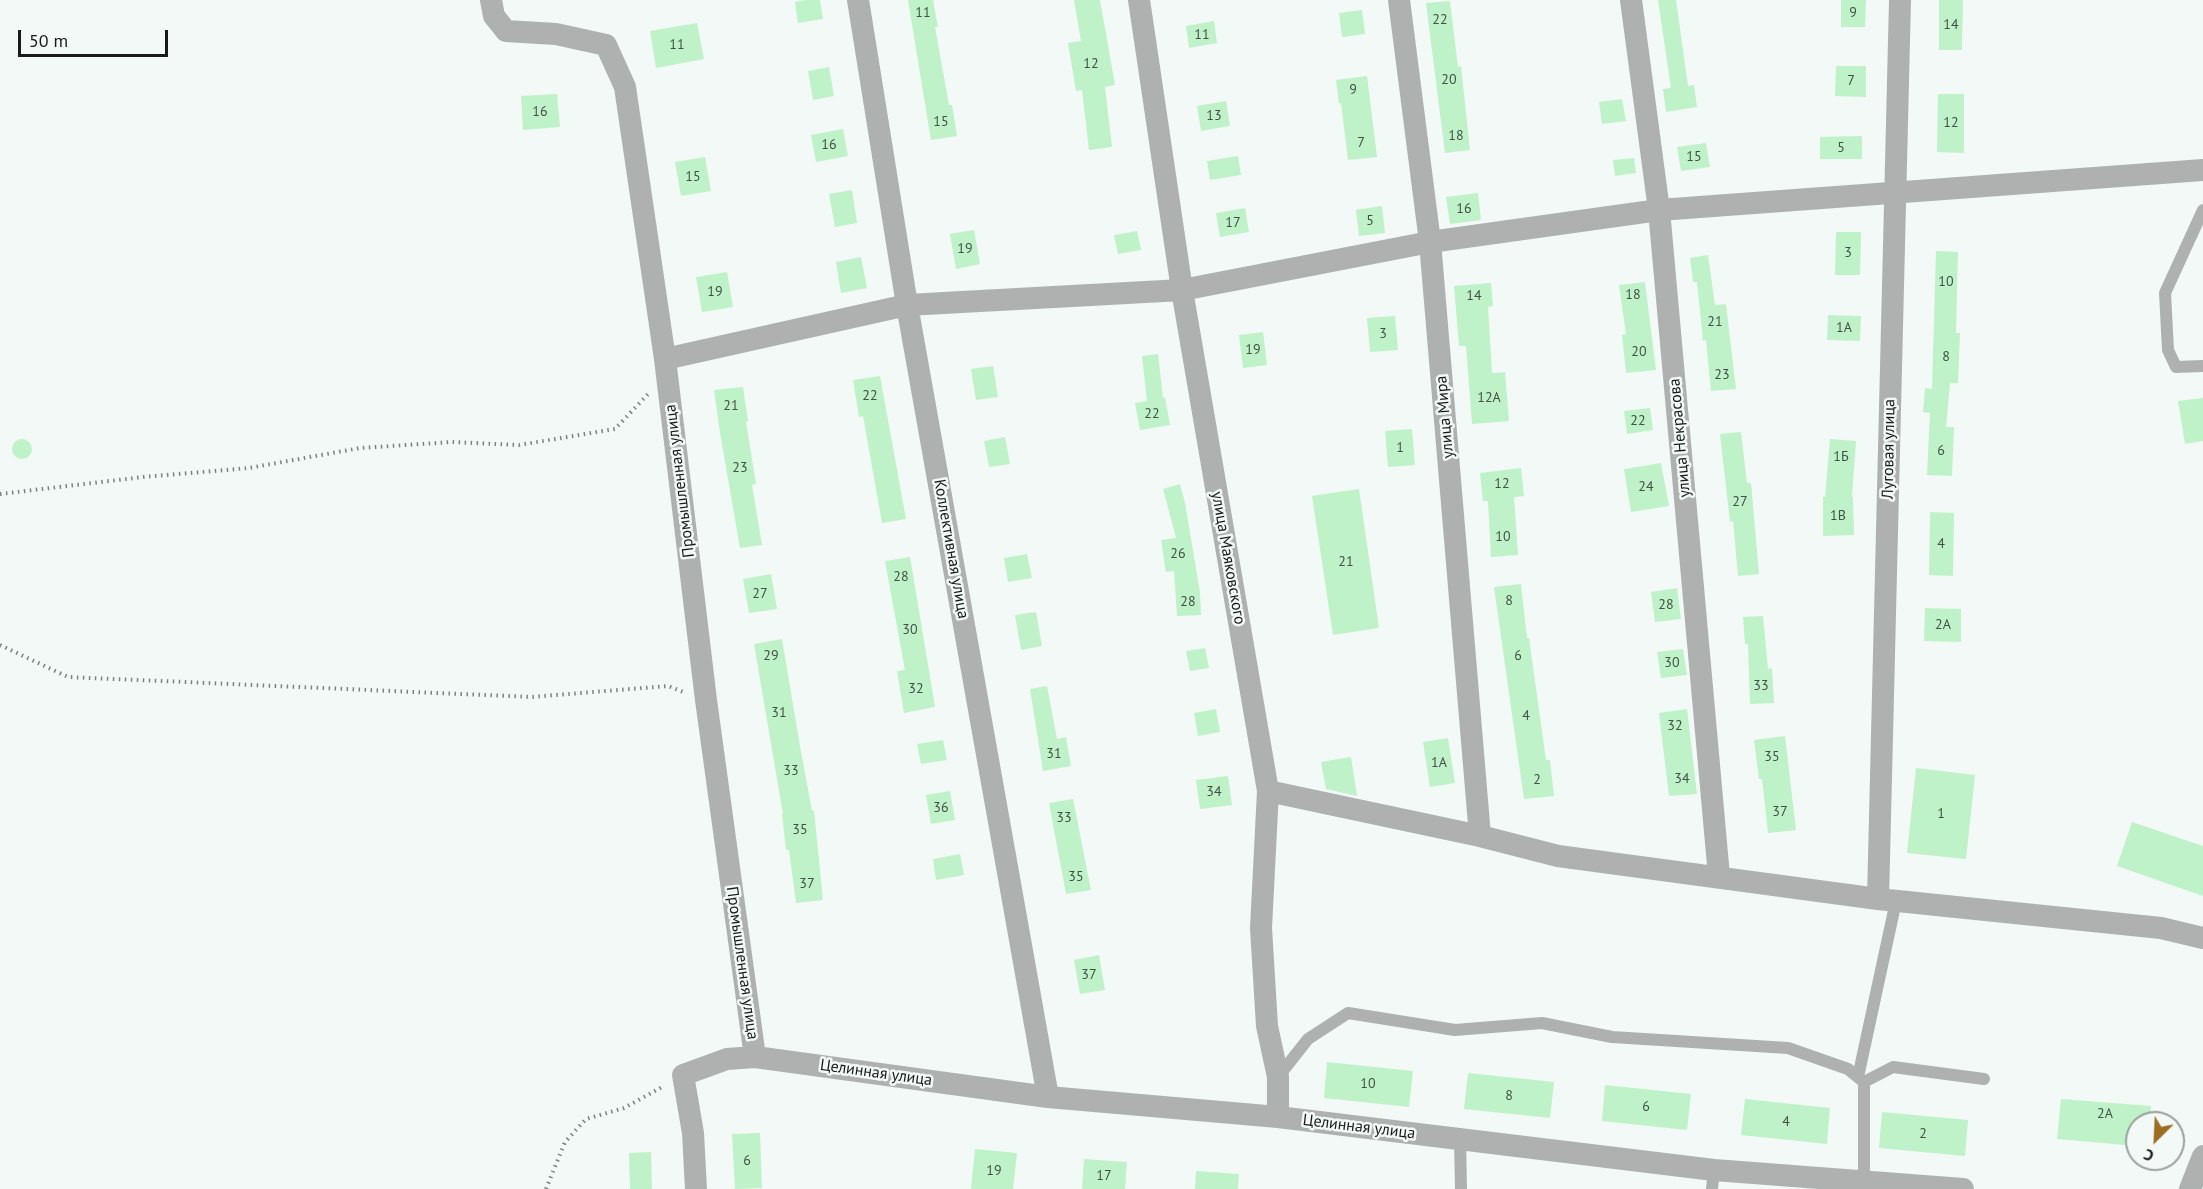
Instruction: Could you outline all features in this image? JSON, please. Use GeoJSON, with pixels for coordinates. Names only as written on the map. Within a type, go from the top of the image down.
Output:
{"type":"FeatureCollection","features":[{"type":"Feature","properties":{"kind":"street","name":"Промышленная улица"},"geometry":{"type":"LineString","coordinates":[[491,0],[494,16],[506,31],[556,34],[606,45],[625,87],[665,359],[706,700],[755,1057]]}},
{"type":"Feature","properties":{"kind":"street","name":"Коллективная улица"},"geometry":{"type":"LineString","coordinates":[[858,0],[908,305],[1048,1096]]}},
{"type":"Feature","properties":{"kind":"street","name":"улица Маяковского"},"geometry":{"type":"LineString","coordinates":[[1139,0],[1182,290],[1268,791],[1260,928],[1267,1026],[1278,1077],[1278,1117]]}},
{"type":"Feature","properties":{"kind":"street","name":"улица Мира"},"geometry":{"type":"LineString","coordinates":[[1399,0],[1431,242],[1480,836]]}},
{"type":"Feature","properties":{"kind":"street","name":"улица Некрасова"},"geometry":{"type":"LineString","coordinates":[[1630,0],[1659,210],[1719,876]]}},
{"type":"Feature","properties":{"kind":"street","name":"Луговая улица"},"geometry":{"type":"LineString","coordinates":[[1887,900],[1894,192],[1900,0]]}},
{"type":"Feature","properties":{"kind":"street"},"geometry":{"type":"LineString","coordinates":[[665,359],[908,305],[1182,290],[1431,242],[1659,210],[2203,170]]}},
{"type":"Feature","properties":{"kind":"street"},"geometry":{"type":"LineString","coordinates":[[1268,791],[1480,836],[1558,856],[1887,900],[2161,928],[2203,938]]}},
{"type":"Feature","properties":{"kind":"street","name":"Целинная улица"},"geometry":{"type":"LineString","coordinates":[[683,1075],[727,1059],[755,1057],[1048,1096],[1278,1117],[1460,1139],[1713,1179],[1864,1181],[1963,1189]]}},
{"type":"Feature","properties":{"kind":"street"},"geometry":{"type":"LineString","coordinates":[[683,1075],[693,1133],[696,1189]]}},
{"type":"Feature","properties":{"kind":"street"},"geometry":{"type":"LineString","coordinates":[[2190,1189],[2203,1156]]}},
{"type":"Feature","properties":{"kind":"lane"},"geometry":{"type":"LineString","coordinates":[[2203,210],[2165,293],[2168,350],[2176,367],[2203,366]]}},
{"type":"Feature","properties":{"kind":"lane"},"geometry":{"type":"LineString","coordinates":[[1864,1181],[1861,1080],[1887,900]]}},
{"type":"Feature","properties":{"kind":"lane"},"geometry":{"type":"LineString","coordinates":[[1278,1077],[1308,1039],[1348,1013],[1455,1030],[1542,1023],[1612,1037],[1788,1048],[1848,1069],[1861,1080]]}},
{"type":"Feature","properties":{"kind":"lane"},"geometry":{"type":"LineString","coordinates":[[1861,1080],[1893,1067],[1983,1078]]}},
{"type":"Feature","properties":{"kind":"lane"},"geometry":{"type":"LineString","coordinates":[[1460,1139],[1461,1189]]}},
{"type":"Feature","properties":{"kind":"path"},"geometry":{"type":"LineString","coordinates":[[0,494],[143,477],[249,468],[360,447],[452,442],[519,445],[615,429],[647,394],[668,385]]}},
{"type":"Feature","properties":{"kind":"path"},"geometry":{"type":"LineString","coordinates":[[0,645],[68,676],[531,697],[668,686],[706,700]]}},
{"type":"Feature","properties":{"kind":"path"},"geometry":{"type":"LineString","coordinates":[[546,1189],[565,1142],[586,1119],[624,1108],[683,1075]]}},
{"type":"Feature","properties":{"kind":"building"},"geometry":{"type":"Polygon","coordinates":[[[820,0],[823,19],[798,23],[795,2],[820,0]]]}},
{"type":"Feature","properties":{"kind":"building"},"geometry":{"type":"Polygon","coordinates":[[[908,0],[933,0],[938,27],[935,27],[957,136],[931,140],[908,0]]]}},
{"type":"Feature","properties":{"kind":"building"},"geometry":{"type":"Polygon","coordinates":[[[1074,0],[1100,0],[1115,85],[1105,87],[1112,147],[1089,150],[1082,90],[1076,91],[1068,43],[1081,41],[1074,0]]]}},
{"type":"Feature","properties":{"kind":"building"},"geometry":{"type":"Polygon","coordinates":[[[1658,0],[1676,0],[1688,86],[1694,85],[1697,107],[1666,112],[1663,89],[1671,88],[1658,0]]]}},
{"type":"Feature","properties":{"kind":"building"},"geometry":{"type":"Polygon","coordinates":[[[1841,0],[1866,0],[1865,27],[1841,27],[1841,0]]]}},
{"type":"Feature","properties":{"kind":"building"},"geometry":{"type":"Polygon","coordinates":[[[1939,0],[1963,0],[1962,50],[1939,50],[1939,0]]]}},
{"type":"Feature","properties":{"kind":"building"},"geometry":{"type":"Polygon","coordinates":[[[1450,1],[1458,67],[1461,66],[1470,150],[1445,153],[1426,3],[1450,1]]]}},
{"type":"Feature","properties":{"kind":"building"},"geometry":{"type":"Polygon","coordinates":[[[1362,10],[1365,34],[1342,37],[1339,13],[1362,10]]]}},
{"type":"Feature","properties":{"kind":"building"},"geometry":{"type":"Polygon","coordinates":[[[1214,21],[1217,43],[1189,48],[1186,26],[1214,21]]]}},
{"type":"Feature","properties":{"kind":"building"},"geometry":{"type":"Polygon","coordinates":[[[697,23],[704,59],[656,68],[650,31],[697,23]]]}},
{"type":"Feature","properties":{"kind":"building"},"geometry":{"type":"Polygon","coordinates":[[[1836,66],[1866,66],[1866,97],[1835,96],[1836,66]]]}},
{"type":"Feature","properties":{"kind":"building"},"geometry":{"type":"Polygon","coordinates":[[[829,67],[834,96],[813,100],[808,71],[829,67]]]}},
{"type":"Feature","properties":{"kind":"building"},"geometry":{"type":"Polygon","coordinates":[[[1367,76],[1377,157],[1348,160],[1336,80],[1367,76]]]}},
{"type":"Feature","properties":{"kind":"building"},"geometry":{"type":"Polygon","coordinates":[[[557,94],[560,127],[523,130],[521,96],[557,94]]]}},
{"type":"Feature","properties":{"kind":"building"},"geometry":{"type":"Polygon","coordinates":[[[1938,94],[1964,94],[1964,153],[1937,152],[1938,94]]]}},
{"type":"Feature","properties":{"kind":"building"},"geometry":{"type":"Polygon","coordinates":[[[1622,99],[1626,121],[1602,124],[1599,102],[1622,99]]]}},
{"type":"Feature","properties":{"kind":"building"},"geometry":{"type":"Polygon","coordinates":[[[1226,101],[1230,126],[1201,131],[1197,106],[1226,101]]]}},
{"type":"Feature","properties":{"kind":"building"},"geometry":{"type":"Polygon","coordinates":[[[843,129],[848,156],[816,162],[811,135],[843,129]]]}},
{"type":"Feature","properties":{"kind":"building"},"geometry":{"type":"Polygon","coordinates":[[[1862,136],[1862,159],[1820,159],[1820,137],[1862,136]]]}},
{"type":"Feature","properties":{"kind":"building"},"geometry":{"type":"Polygon","coordinates":[[[1706,143],[1710,167],[1681,171],[1677,147],[1706,143]]]}},
{"type":"Feature","properties":{"kind":"building"},"geometry":{"type":"Polygon","coordinates":[[[1238,156],[1241,175],[1210,180],[1207,161],[1238,156]]]}},
{"type":"Feature","properties":{"kind":"building"},"geometry":{"type":"Polygon","coordinates":[[[705,157],[711,191],[681,196],[675,162],[705,157]]]}},
{"type":"Feature","properties":{"kind":"building"},"geometry":{"type":"Polygon","coordinates":[[[1634,158],[1636,173],[1615,176],[1613,160],[1634,158]]]}},
{"type":"Feature","properties":{"kind":"building"},"geometry":{"type":"Polygon","coordinates":[[[852,190],[857,223],[835,227],[829,194],[852,190]]]}},
{"type":"Feature","properties":{"kind":"building"},"geometry":{"type":"Polygon","coordinates":[[[1478,193],[1481,220],[1450,224],[1446,197],[1478,193]]]}},
{"type":"Feature","properties":{"kind":"building"},"geometry":{"type":"Polygon","coordinates":[[[1382,206],[1385,233],[1359,236],[1356,210],[1382,206]]]}},
{"type":"Feature","properties":{"kind":"building"},"geometry":{"type":"Polygon","coordinates":[[[1245,208],[1249,232],[1220,237],[1216,213],[1245,208]]]}},
{"type":"Feature","properties":{"kind":"building"},"geometry":{"type":"Polygon","coordinates":[[[974,230],[980,264],[956,269],[950,234],[974,230]]]}},
{"type":"Feature","properties":{"kind":"building"},"geometry":{"type":"Polygon","coordinates":[[[1137,231],[1141,250],[1118,254],[1114,235],[1137,231]]]}},
{"type":"Feature","properties":{"kind":"building"},"geometry":{"type":"Polygon","coordinates":[[[1836,232],[1861,232],[1860,275],[1835,275],[1836,232]]]}},
{"type":"Feature","properties":{"kind":"building"},"geometry":{"type":"Polygon","coordinates":[[[1936,251],[1958,252],[1956,333],[1960,333],[1958,383],[1950,383],[1946,427],[1954,427],[1952,476],[1927,475],[1930,413],[1923,412],[1925,388],[1932,389],[1936,251]]]}},
{"type":"Feature","properties":{"kind":"building"},"geometry":{"type":"Polygon","coordinates":[[[1708,255],[1715,305],[1726,304],[1736,389],[1711,391],[1697,282],[1693,282],[1690,258],[1708,255]]]}},
{"type":"Feature","properties":{"kind":"building"},"geometry":{"type":"Polygon","coordinates":[[[861,257],[867,288],[841,293],[836,262],[861,257]]]}},
{"type":"Feature","properties":{"kind":"building"},"geometry":{"type":"Polygon","coordinates":[[[727,272],[733,307],[702,312],[696,277],[727,272]]]}},
{"type":"Feature","properties":{"kind":"building"},"geometry":{"type":"Polygon","coordinates":[[[1645,282],[1656,370],[1626,373],[1622,335],[1626,334],[1619,285],[1645,282]]]}},
{"type":"Feature","properties":{"kind":"building"},"geometry":{"type":"Polygon","coordinates":[[[1491,283],[1493,306],[1488,307],[1492,373],[1505,372],[1509,421],[1472,424],[1466,346],[1459,346],[1454,286],[1491,283]]]}},
{"type":"Feature","properties":{"kind":"building"},"geometry":{"type":"Polygon","coordinates":[[[1828,315],[1861,316],[1860,341],[1827,340],[1828,315]]]}},
{"type":"Feature","properties":{"kind":"building"},"geometry":{"type":"Polygon","coordinates":[[[1395,316],[1398,350],[1370,352],[1367,318],[1395,316]]]}},
{"type":"Feature","properties":{"kind":"building"},"geometry":{"type":"Polygon","coordinates":[[[1263,332],[1267,365],[1243,368],[1239,335],[1263,332]]]}},
{"type":"Feature","properties":{"kind":"building"},"geometry":{"type":"Polygon","coordinates":[[[1158,354],[1163,398],[1165,397],[1170,425],[1140,430],[1135,403],[1147,401],[1142,356],[1158,354]]]}},
{"type":"Feature","properties":{"kind":"building"},"geometry":{"type":"Polygon","coordinates":[[[993,366],[998,397],[976,400],[971,369],[993,366]]]}},
{"type":"Feature","properties":{"kind":"building"},"geometry":{"type":"Polygon","coordinates":[[[880,376],[906,519],[882,523],[863,416],[859,417],[853,380],[880,376]]]}},
{"type":"Feature","properties":{"kind":"building"},"geometry":{"type":"Polygon","coordinates":[[[743,387],[756,484],[752,485],[762,545],[740,548],[714,390],[743,387]]]}},
{"type":"Feature","properties":{"kind":"building"},"geometry":{"type":"Polygon","coordinates":[[[2203,398],[2203,441],[2185,444],[2178,401],[2203,398]]]}},
{"type":"Feature","properties":{"kind":"building"},"geometry":{"type":"Polygon","coordinates":[[[1650,408],[1653,430],[1627,434],[1624,411],[1650,408]]]}},
{"type":"Feature","properties":{"kind":"building"},"geometry":{"type":"Polygon","coordinates":[[[1412,429],[1415,465],[1388,467],[1385,431],[1412,429]]]}},
{"type":"Feature","properties":{"kind":"building"},"geometry":{"type":"Polygon","coordinates":[[[1741,432],[1747,483],[1751,483],[1759,574],[1738,576],[1733,521],[1730,522],[1720,434],[1741,432]]]}},
{"type":"Feature","properties":{"kind":"building"},"geometry":{"type":"Polygon","coordinates":[[[1005,437],[1010,464],[989,467],[984,441],[1005,437]]]}},
{"type":"Feature","properties":{"kind":"building"},"geometry":{"type":"Polygon","coordinates":[[[18,439],[26,439],[32,445],[32,453],[26,459],[18,459],[12,453],[12,445],[18,439]]]}},
{"type":"Feature","properties":{"kind":"building"},"geometry":{"type":"Polygon","coordinates":[[[1830,439],[1856,441],[1852,497],[1854,535],[1823,536],[1823,497],[1825,497],[1830,439]]]}},
{"type":"Feature","properties":{"kind":"building"},"geometry":{"type":"Polygon","coordinates":[[[1661,463],[1669,506],[1631,512],[1624,469],[1661,463]]]}},
{"type":"Feature","properties":{"kind":"building"},"geometry":{"type":"Polygon","coordinates":[[[1521,468],[1524,496],[1514,497],[1518,555],[1491,557],[1488,501],[1483,501],[1480,473],[1521,468]]]}},
{"type":"Feature","properties":{"kind":"building"},"geometry":{"type":"Polygon","coordinates":[[[1180,484],[1200,592],[1201,615],[1177,616],[1174,571],[1166,572],[1161,540],[1176,538],[1163,489],[1180,484]]]}},
{"type":"Feature","properties":{"kind":"building"},"geometry":{"type":"Polygon","coordinates":[[[1359,489],[1379,628],[1333,635],[1312,496],[1359,489]]]}},
{"type":"Feature","properties":{"kind":"building"},"geometry":{"type":"Polygon","coordinates":[[[1930,512],[1954,513],[1953,576],[1929,575],[1930,512]]]}},
{"type":"Feature","properties":{"kind":"building"},"geometry":{"type":"Polygon","coordinates":[[[1027,554],[1032,578],[1008,582],[1004,558],[1027,554]]]}},
{"type":"Feature","properties":{"kind":"building"},"geometry":{"type":"Polygon","coordinates":[[[910,557],[935,707],[904,713],[897,671],[905,670],[885,561],[910,557]]]}},
{"type":"Feature","properties":{"kind":"building"},"geometry":{"type":"Polygon","coordinates":[[[771,574],[777,609],[749,613],[743,579],[771,574]]]}},
{"type":"Feature","properties":{"kind":"building"},"geometry":{"type":"Polygon","coordinates":[[[1521,584],[1527,638],[1529,638],[1546,760],[1550,760],[1554,796],[1524,799],[1494,587],[1521,584]]]}},
{"type":"Feature","properties":{"kind":"building"},"geometry":{"type":"Polygon","coordinates":[[[1677,588],[1681,619],[1655,622],[1651,592],[1677,588]]]}},
{"type":"Feature","properties":{"kind":"building"},"geometry":{"type":"Polygon","coordinates":[[[1925,608],[1961,609],[1961,642],[1924,641],[1925,608]]]}},
{"type":"Feature","properties":{"kind":"building"},"geometry":{"type":"Polygon","coordinates":[[[1036,612],[1042,646],[1021,650],[1015,615],[1036,612]]]}},
{"type":"Feature","properties":{"kind":"building"},"geometry":{"type":"Polygon","coordinates":[[[1763,616],[1768,669],[1772,668],[1774,703],[1750,704],[1748,644],[1745,644],[1743,617],[1763,616]]]}},
{"type":"Feature","properties":{"kind":"building"},"geometry":{"type":"Polygon","coordinates":[[[782,639],[812,811],[814,810],[823,900],[796,903],[754,644],[782,639]]]}},
{"type":"Feature","properties":{"kind":"building"},"geometry":{"type":"Polygon","coordinates":[[[1205,648],[1209,668],[1190,671],[1186,651],[1205,648]]]}},
{"type":"Feature","properties":{"kind":"building"},"geometry":{"type":"Polygon","coordinates":[[[1683,649],[1687,675],[1661,678],[1657,652],[1683,649]]]}},
{"type":"Feature","properties":{"kind":"building"},"geometry":{"type":"Polygon","coordinates":[[[1047,686],[1057,739],[1066,737],[1071,766],[1043,771],[1030,689],[1047,686]]]}},
{"type":"Feature","properties":{"kind":"building"},"geometry":{"type":"Polygon","coordinates":[[[1216,709],[1220,732],[1198,736],[1194,713],[1216,709]]]}},
{"type":"Feature","properties":{"kind":"building"},"geometry":{"type":"Polygon","coordinates":[[[1687,709],[1697,794],[1669,796],[1659,713],[1687,709]]]}},
{"type":"Feature","properties":{"kind":"building"},"geometry":{"type":"Polygon","coordinates":[[[1785,736],[1796,830],[1768,833],[1762,779],[1759,779],[1754,740],[1785,736]]]}},
{"type":"Feature","properties":{"kind":"building"},"geometry":{"type":"Polygon","coordinates":[[[1448,738],[1455,783],[1430,787],[1423,742],[1448,738]]]}},
{"type":"Feature","properties":{"kind":"building"},"geometry":{"type":"Polygon","coordinates":[[[943,740],[947,760],[921,764],[917,744],[943,740]]]}},
{"type":"Feature","properties":{"kind":"building"},"geometry":{"type":"Polygon","coordinates":[[[1351,757],[1357,796],[1326,789],[1321,762],[1351,757]]]}},
{"type":"Feature","properties":{"kind":"building"},"geometry":{"type":"Polygon","coordinates":[[[1916,768],[1975,775],[1966,859],[1907,853],[1916,768]]]}},
{"type":"Feature","properties":{"kind":"building"},"geometry":{"type":"Polygon","coordinates":[[[1228,776],[1232,805],[1200,809],[1196,780],[1228,776]]]}},
{"type":"Feature","properties":{"kind":"building"},"geometry":{"type":"Polygon","coordinates":[[[950,791],[955,820],[931,824],[926,795],[950,791]]]}},
{"type":"Feature","properties":{"kind":"building"},"geometry":{"type":"Polygon","coordinates":[[[1073,799],[1091,890],[1066,894],[1049,803],[1073,799]]]}},
{"type":"Feature","properties":{"kind":"building"},"geometry":{"type":"Polygon","coordinates":[[[2132,822],[2203,846],[2203,896],[2117,866],[2132,822]]]}},
{"type":"Feature","properties":{"kind":"building"},"geometry":{"type":"Polygon","coordinates":[[[960,854],[964,875],[936,880],[933,859],[960,854]]]}},
{"type":"Feature","properties":{"kind":"building"},"geometry":{"type":"Polygon","coordinates":[[[1099,955],[1105,990],[1080,994],[1074,960],[1099,955]]]}},
{"type":"Feature","properties":{"kind":"building"},"geometry":{"type":"Polygon","coordinates":[[[1327,1062],[1413,1071],[1409,1107],[1324,1098],[1327,1062]]]}},
{"type":"Feature","properties":{"kind":"building"},"geometry":{"type":"Polygon","coordinates":[[[1468,1073],[1554,1082],[1550,1118],[1464,1109],[1468,1073]]]}},
{"type":"Feature","properties":{"kind":"building"},"geometry":{"type":"Polygon","coordinates":[[[1605,1085],[1691,1094],[1687,1130],[1602,1121],[1605,1085]]]}},
{"type":"Feature","properties":{"kind":"building"},"geometry":{"type":"Polygon","coordinates":[[[1745,1099],[1830,1108],[1827,1144],[1741,1135],[1745,1099]]]}},
{"type":"Feature","properties":{"kind":"building"},"geometry":{"type":"Polygon","coordinates":[[[2061,1099],[2151,1106],[2151,1111],[2125,1111],[2125,1145],[2057,1139],[2061,1099]]]}},
{"type":"Feature","properties":{"kind":"building"},"geometry":{"type":"Polygon","coordinates":[[[1882,1112],[1968,1120],[1965,1156],[1879,1148],[1882,1112]]]}},
{"type":"Feature","properties":{"kind":"building"},"geometry":{"type":"Polygon","coordinates":[[[760,1133],[762,1188],[735,1189],[732,1134],[760,1133]]]}},
{"type":"Feature","properties":{"kind":"building"},"geometry":{"type":"Polygon","coordinates":[[[975,1149],[1017,1153],[1013,1189],[971,1189],[975,1149]]]}},
{"type":"Feature","properties":{"kind":"building"},"geometry":{"type":"Polygon","coordinates":[[[651,1152],[652,1189],[630,1189],[629,1153],[651,1152]]]}},
{"type":"Feature","properties":{"kind":"building"},"geometry":{"type":"Polygon","coordinates":[[[1084,1159],[1127,1162],[1125,1189],[1082,1189],[1084,1159]]]}},
{"type":"Feature","properties":{"kind":"building"},"geometry":{"type":"Polygon","coordinates":[[[1196,1171],[1239,1174],[1238,1189],[1195,1189],[1196,1171]]]}}]}
